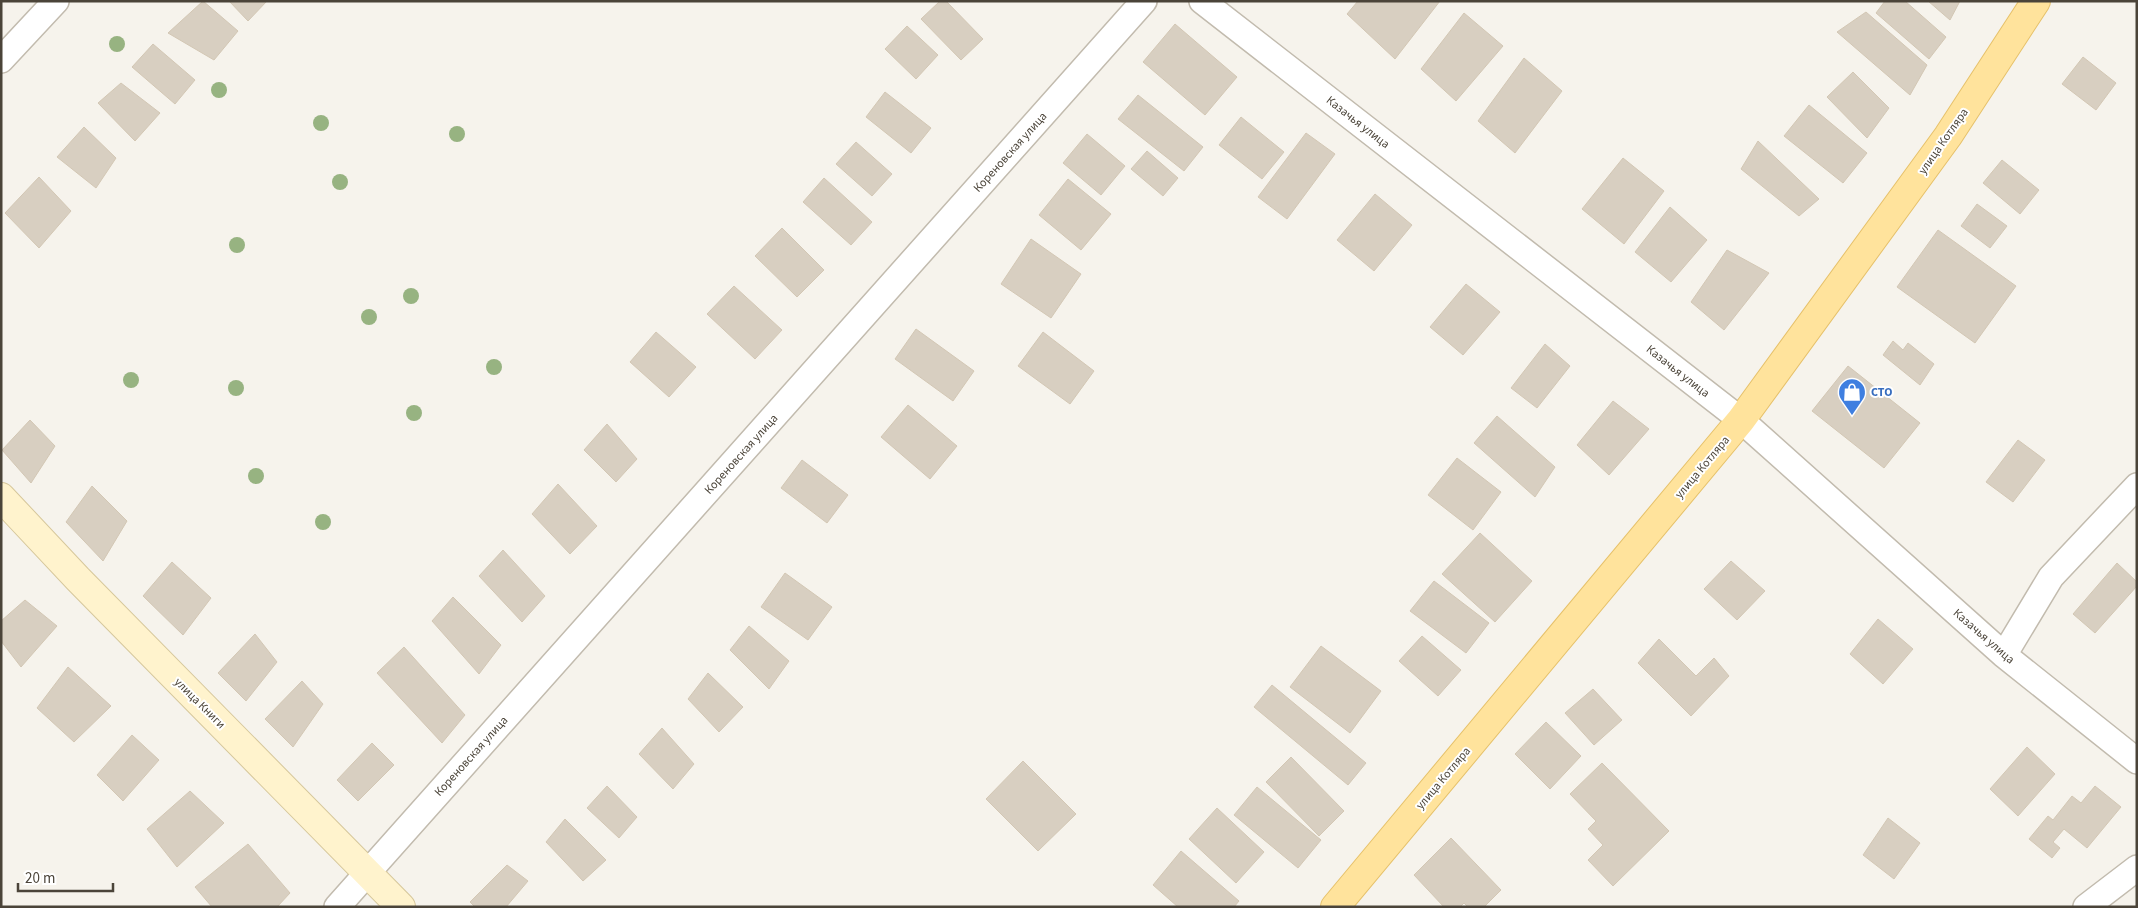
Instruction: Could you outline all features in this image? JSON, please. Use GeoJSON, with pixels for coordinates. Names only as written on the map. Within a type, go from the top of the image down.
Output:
{"type":"FeatureCollection","features":[{"type":"Feature","properties":{"kind":"main road","name":"улица Котляра"},"geometry":{"type":"LineString","coordinates":[[1335,907],[1741,420],[1948,136],[2036,1]]}},
{"type":"Feature","properties":{"kind":"street"},"geometry":{"type":"LineString","coordinates":[[1,60],[56,1]]}},
{"type":"Feature","properties":{"kind":"street","name":"Кореновская улица"},"geometry":{"type":"LineString","coordinates":[[337,907],[1144,1]]}},
{"type":"Feature","properties":{"kind":"street","name":"Казачья улица"},"geometry":{"type":"LineString","coordinates":[[1202,1],[1741,420],[2004,655],[2137,760]]}},
{"type":"Feature","properties":{"kind":"street"},"geometry":{"type":"LineString","coordinates":[[2004,655],[2051,578],[2137,486]]}},
{"type":"Feature","properties":{"kind":"street","name":"улица Книги"},"geometry":{"type":"LineString","coordinates":[[1,497],[401,907]]}},
{"type":"Feature","properties":{"kind":"street"},"geometry":{"type":"LineString","coordinates":[[2086,907],[2137,868]]}},
{"type":"Feature","properties":{"kind":"building"},"geometry":{"type":"Polygon","coordinates":[[[203,1],[238,31],[214,60],[168,33],[203,1]]]}},
{"type":"Feature","properties":{"kind":"building"},"geometry":{"type":"Polygon","coordinates":[[[229,1],[267,1],[248,21],[229,1]]]}},
{"type":"Feature","properties":{"kind":"building"},"geometry":{"type":"Polygon","coordinates":[[[940,1],[946,1],[983,39],[961,60],[921,19],[940,1]]]}},
{"type":"Feature","properties":{"kind":"building"},"geometry":{"type":"Polygon","coordinates":[[[1358,1],[1440,1],[1395,59],[1347,14],[1358,1]]]}},
{"type":"Feature","properties":{"kind":"building"},"geometry":{"type":"Polygon","coordinates":[[[1885,1],[1905,1],[1946,37],[1929,59],[1876,13],[1885,1]]]}},
{"type":"Feature","properties":{"kind":"building"},"geometry":{"type":"Polygon","coordinates":[[[1928,1],[1960,1],[1950,20],[1928,1]]]}},
{"type":"Feature","properties":{"kind":"building"},"geometry":{"type":"Polygon","coordinates":[[[1866,12],[1927,65],[1910,95],[1837,32],[1866,12]]]}},
{"type":"Feature","properties":{"kind":"building"},"geometry":{"type":"Polygon","coordinates":[[[1464,13],[1503,46],[1456,101],[1421,69],[1464,13]]]}},
{"type":"Feature","properties":{"kind":"building"},"geometry":{"type":"Polygon","coordinates":[[[1175,24],[1237,77],[1205,115],[1143,62],[1175,24]]]}},
{"type":"Feature","properties":{"kind":"building"},"geometry":{"type":"Polygon","coordinates":[[[907,26],[938,55],[916,79],[885,49],[907,26]]]}},
{"type":"Feature","properties":{"kind":"building"},"geometry":{"type":"Polygon","coordinates":[[[153,44],[195,80],[175,104],[132,67],[153,44]]]}},
{"type":"Feature","properties":{"kind":"building"},"geometry":{"type":"Polygon","coordinates":[[[2083,57],[2116,83],[2096,110],[2062,84],[2083,57]]]}},
{"type":"Feature","properties":{"kind":"building"},"geometry":{"type":"Polygon","coordinates":[[[1524,58],[1562,91],[1515,153],[1478,121],[1524,58]]]}},
{"type":"Feature","properties":{"kind":"building"},"geometry":{"type":"Polygon","coordinates":[[[1853,72],[1889,108],[1867,138],[1827,97],[1853,72]]]}},
{"type":"Feature","properties":{"kind":"building"},"geometry":{"type":"Polygon","coordinates":[[[121,83],[160,113],[135,141],[98,103],[121,83]]]}},
{"type":"Feature","properties":{"kind":"building"},"geometry":{"type":"Polygon","coordinates":[[[885,92],[931,128],[911,153],[866,117],[885,92]]]}},
{"type":"Feature","properties":{"kind":"building"},"geometry":{"type":"Polygon","coordinates":[[[1138,95],[1203,147],[1184,171],[1118,119],[1138,95]]]}},
{"type":"Feature","properties":{"kind":"building"},"geometry":{"type":"Polygon","coordinates":[[[1809,105],[1867,153],[1843,183],[1784,136],[1809,105]]]}},
{"type":"Feature","properties":{"kind":"building"},"geometry":{"type":"Polygon","coordinates":[[[1241,117],[1284,152],[1262,179],[1219,145],[1241,117]]]}},
{"type":"Feature","properties":{"kind":"building"},"geometry":{"type":"Polygon","coordinates":[[[84,127],[116,158],[96,188],[57,157],[84,127]]]}},
{"type":"Feature","properties":{"kind":"building"},"geometry":{"type":"Polygon","coordinates":[[[1306,133],[1335,154],[1287,219],[1258,197],[1306,133]]]}},
{"type":"Feature","properties":{"kind":"building"},"geometry":{"type":"Polygon","coordinates":[[[1087,134],[1125,166],[1101,195],[1063,163],[1087,134]]]}},
{"type":"Feature","properties":{"kind":"building"},"geometry":{"type":"Polygon","coordinates":[[[1758,141],[1819,199],[1799,216],[1741,169],[1758,141]]]}},
{"type":"Feature","properties":{"kind":"building"},"geometry":{"type":"Polygon","coordinates":[[[856,142],[892,174],[872,196],[836,164],[856,142]]]}},
{"type":"Feature","properties":{"kind":"building"},"geometry":{"type":"Polygon","coordinates":[[[1147,151],[1178,178],[1163,196],[1131,169],[1147,151]]]}},
{"type":"Feature","properties":{"kind":"building"},"geometry":{"type":"Polygon","coordinates":[[[1623,158],[1664,191],[1624,244],[1582,209],[1623,158]]]}},
{"type":"Feature","properties":{"kind":"building"},"geometry":{"type":"Polygon","coordinates":[[[2002,160],[2039,190],[2020,214],[1983,183],[2002,160]]]}},
{"type":"Feature","properties":{"kind":"building"},"geometry":{"type":"Polygon","coordinates":[[[39,177],[71,211],[39,248],[5,213],[39,177]]]}},
{"type":"Feature","properties":{"kind":"building"},"geometry":{"type":"Polygon","coordinates":[[[824,178],[872,222],[851,245],[803,202],[824,178]]]}},
{"type":"Feature","properties":{"kind":"building"},"geometry":{"type":"Polygon","coordinates":[[[1068,179],[1111,214],[1081,250],[1039,215],[1068,179]]]}},
{"type":"Feature","properties":{"kind":"building"},"geometry":{"type":"Polygon","coordinates":[[[1375,194],[1412,225],[1374,271],[1337,240],[1375,194]]]}},
{"type":"Feature","properties":{"kind":"building"},"geometry":{"type":"Polygon","coordinates":[[[1977,204],[2007,226],[1990,248],[1961,226],[1977,204]]]}},
{"type":"Feature","properties":{"kind":"building"},"geometry":{"type":"Polygon","coordinates":[[[1670,207],[1707,240],[1671,282],[1635,252],[1670,207]]]}},
{"type":"Feature","properties":{"kind":"building"},"geometry":{"type":"Polygon","coordinates":[[[782,228],[824,270],[797,297],[755,256],[782,228]]]}},
{"type":"Feature","properties":{"kind":"building"},"geometry":{"type":"Polygon","coordinates":[[[1938,230],[2016,286],[1975,343],[1897,287],[1938,230]]]}},
{"type":"Feature","properties":{"kind":"building"},"geometry":{"type":"Polygon","coordinates":[[[1031,239],[1081,274],[1051,318],[1001,284],[1031,239]]]}},
{"type":"Feature","properties":{"kind":"building"},"geometry":{"type":"Polygon","coordinates":[[[1727,250],[1769,273],[1724,330],[1691,302],[1727,250]]]}},
{"type":"Feature","properties":{"kind":"building"},"geometry":{"type":"Polygon","coordinates":[[[1466,284],[1500,312],[1463,355],[1430,327],[1466,284]]]}},
{"type":"Feature","properties":{"kind":"building"},"geometry":{"type":"Polygon","coordinates":[[[734,286],[782,330],[755,359],[707,314],[734,286]]]}},
{"type":"Feature","properties":{"kind":"building"},"geometry":{"type":"Polygon","coordinates":[[[916,329],[974,371],[953,401],[895,359],[916,329]]]}},
{"type":"Feature","properties":{"kind":"building"},"geometry":{"type":"Polygon","coordinates":[[[656,332],[696,367],[669,397],[630,362],[656,332]]]}},
{"type":"Feature","properties":{"kind":"building"},"geometry":{"type":"Polygon","coordinates":[[[1043,332],[1094,371],[1070,404],[1018,366],[1043,332]]]}},
{"type":"Feature","properties":{"kind":"building"},"geometry":{"type":"Polygon","coordinates":[[[1893,341],[1903,350],[1908,343],[1934,364],[1920,385],[1883,355],[1893,341]]]}},
{"type":"Feature","properties":{"kind":"building"},"geometry":{"type":"Polygon","coordinates":[[[1545,344],[1570,366],[1537,408],[1511,388],[1545,344]]]}},
{"type":"Feature","properties":{"kind":"building"},"geometry":{"type":"Polygon","coordinates":[[[1848,366],[1920,423],[1884,468],[1812,411],[1848,366]]]}},
{"type":"Feature","properties":{"kind":"building"},"geometry":{"type":"Polygon","coordinates":[[[1613,401],[1649,429],[1609,475],[1577,445],[1613,401]]]}},
{"type":"Feature","properties":{"kind":"building"},"geometry":{"type":"Polygon","coordinates":[[[908,405],[957,446],[930,479],[881,437],[908,405]]]}},
{"type":"Feature","properties":{"kind":"building"},"geometry":{"type":"Polygon","coordinates":[[[1497,416],[1555,467],[1535,497],[1474,443],[1497,416]]]}},
{"type":"Feature","properties":{"kind":"building"},"geometry":{"type":"Polygon","coordinates":[[[30,420],[55,446],[31,483],[2,450],[30,420]]]}},
{"type":"Feature","properties":{"kind":"building"},"geometry":{"type":"Polygon","coordinates":[[[607,424],[637,459],[616,482],[584,450],[607,424]]]}},
{"type":"Feature","properties":{"kind":"building"},"geometry":{"type":"Polygon","coordinates":[[[2018,440],[2045,460],[2013,502],[1986,482],[2018,440]]]}},
{"type":"Feature","properties":{"kind":"building"},"geometry":{"type":"Polygon","coordinates":[[[1457,458],[1501,492],[1473,530],[1428,495],[1457,458]]]}},
{"type":"Feature","properties":{"kind":"building"},"geometry":{"type":"Polygon","coordinates":[[[802,460],[848,495],[827,523],[781,488],[802,460]]]}},
{"type":"Feature","properties":{"kind":"building"},"geometry":{"type":"Polygon","coordinates":[[[558,484],[597,526],[570,554],[532,514],[558,484]]]}},
{"type":"Feature","properties":{"kind":"building"},"geometry":{"type":"Polygon","coordinates":[[[92,486],[127,521],[103,561],[66,522],[92,486]]]}},
{"type":"Feature","properties":{"kind":"building"},"geometry":{"type":"Polygon","coordinates":[[[1480,533],[1532,581],[1495,622],[1442,574],[1480,533]]]}},
{"type":"Feature","properties":{"kind":"building"},"geometry":{"type":"Polygon","coordinates":[[[503,550],[545,596],[522,622],[479,576],[503,550]]]}},
{"type":"Feature","properties":{"kind":"building"},"geometry":{"type":"Polygon","coordinates":[[[1731,561],[1765,591],[1737,620],[1704,589],[1731,561]]]}},
{"type":"Feature","properties":{"kind":"building"},"geometry":{"type":"Polygon","coordinates":[[[172,562],[211,598],[183,635],[143,596],[172,562]]]}},
{"type":"Feature","properties":{"kind":"building"},"geometry":{"type":"Polygon","coordinates":[[[2117,563],[2137,582],[2137,586],[2095,633],[2073,614],[2117,563]]]}},
{"type":"Feature","properties":{"kind":"building"},"geometry":{"type":"Polygon","coordinates":[[[785,573],[832,607],[808,640],[761,607],[785,573]]]}},
{"type":"Feature","properties":{"kind":"building"},"geometry":{"type":"Polygon","coordinates":[[[1434,581],[1489,623],[1466,653],[1410,611],[1434,581]]]}},
{"type":"Feature","properties":{"kind":"building"},"geometry":{"type":"Polygon","coordinates":[[[453,597],[501,645],[479,674],[432,621],[453,597]]]}},
{"type":"Feature","properties":{"kind":"building"},"geometry":{"type":"Polygon","coordinates":[[[25,600],[57,626],[21,667],[1,641],[1,621],[25,600]]]}},
{"type":"Feature","properties":{"kind":"building"},"geometry":{"type":"Polygon","coordinates":[[[1878,619],[1913,649],[1883,684],[1850,654],[1878,619]]]}},
{"type":"Feature","properties":{"kind":"building"},"geometry":{"type":"Polygon","coordinates":[[[749,626],[789,661],[769,689],[730,650],[749,626]]]}},
{"type":"Feature","properties":{"kind":"building"},"geometry":{"type":"Polygon","coordinates":[[[255,634],[277,662],[246,701],[218,673],[255,634]]]}},
{"type":"Feature","properties":{"kind":"building"},"geometry":{"type":"Polygon","coordinates":[[[1422,636],[1461,670],[1438,696],[1399,661],[1422,636]]]}},
{"type":"Feature","properties":{"kind":"building"},"geometry":{"type":"Polygon","coordinates":[[[1659,639],[1696,676],[1714,658],[1729,676],[1691,716],[1638,663],[1659,639]]]}},
{"type":"Feature","properties":{"kind":"building"},"geometry":{"type":"Polygon","coordinates":[[[1321,646],[1381,691],[1350,733],[1290,687],[1321,646]]]}},
{"type":"Feature","properties":{"kind":"building"},"geometry":{"type":"Polygon","coordinates":[[[404,647],[465,715],[442,743],[377,673],[404,647]]]}},
{"type":"Feature","properties":{"kind":"building"},"geometry":{"type":"Polygon","coordinates":[[[68,667],[111,706],[74,742],[37,708],[68,667]]]}},
{"type":"Feature","properties":{"kind":"building"},"geometry":{"type":"Polygon","coordinates":[[[708,673],[743,707],[719,732],[688,699],[708,673]]]}},
{"type":"Feature","properties":{"kind":"building"},"geometry":{"type":"Polygon","coordinates":[[[302,681],[323,704],[293,747],[265,719],[302,681]]]}},
{"type":"Feature","properties":{"kind":"building"},"geometry":{"type":"Polygon","coordinates":[[[1272,685],[1366,763],[1348,785],[1254,707],[1272,685]]]}},
{"type":"Feature","properties":{"kind":"building"},"geometry":{"type":"Polygon","coordinates":[[[1593,689],[1622,720],[1594,745],[1565,713],[1593,689]]]}},
{"type":"Feature","properties":{"kind":"building"},"geometry":{"type":"Polygon","coordinates":[[[1546,722],[1581,756],[1550,789],[1515,754],[1546,722]]]}},
{"type":"Feature","properties":{"kind":"building"},"geometry":{"type":"Polygon","coordinates":[[[662,728],[694,764],[673,789],[639,754],[662,728]]]}},
{"type":"Feature","properties":{"kind":"building"},"geometry":{"type":"Polygon","coordinates":[[[132,735],[159,760],[123,801],[97,775],[132,735]]]}},
{"type":"Feature","properties":{"kind":"building"},"geometry":{"type":"Polygon","coordinates":[[[372,743],[394,765],[358,801],[337,780],[372,743]]]}},
{"type":"Feature","properties":{"kind":"building"},"geometry":{"type":"Polygon","coordinates":[[[2027,747],[2055,774],[2018,816],[1990,789],[2027,747]]]}},
{"type":"Feature","properties":{"kind":"building"},"geometry":{"type":"Polygon","coordinates":[[[1291,757],[1344,811],[1319,836],[1266,782],[1291,757]]]}},
{"type":"Feature","properties":{"kind":"building"},"geometry":{"type":"Polygon","coordinates":[[[1023,761],[1076,814],[1038,851],[986,799],[1023,761]]]}},
{"type":"Feature","properties":{"kind":"building"},"geometry":{"type":"Polygon","coordinates":[[[1602,763],[1669,831],[1613,886],[1588,860],[1603,845],[1588,829],[1596,821],[1570,794],[1602,763]]]}},
{"type":"Feature","properties":{"kind":"building"},"geometry":{"type":"Polygon","coordinates":[[[607,786],[637,817],[619,838],[587,808],[607,786]]]}},
{"type":"Feature","properties":{"kind":"building"},"geometry":{"type":"Polygon","coordinates":[[[2095,786],[2121,807],[2087,848],[2064,829],[2053,842],[2060,848],[2052,858],[2029,839],[2048,816],[2053,820],[2072,796],[2081,803],[2095,786]]]}},
{"type":"Feature","properties":{"kind":"building"},"geometry":{"type":"Polygon","coordinates":[[[1257,787],[1321,840],[1298,868],[1234,815],[1257,787]]]}},
{"type":"Feature","properties":{"kind":"building"},"geometry":{"type":"Polygon","coordinates":[[[190,791],[224,823],[177,867],[147,829],[190,791]]]}},
{"type":"Feature","properties":{"kind":"building"},"geometry":{"type":"Polygon","coordinates":[[[1217,808],[1264,852],[1236,883],[1189,839],[1217,808]]]}},
{"type":"Feature","properties":{"kind":"building"},"geometry":{"type":"Polygon","coordinates":[[[1888,818],[1920,843],[1894,879],[1863,855],[1888,818]]]}},
{"type":"Feature","properties":{"kind":"building"},"geometry":{"type":"Polygon","coordinates":[[[565,819],[606,860],[583,881],[546,842],[565,819]]]}},
{"type":"Feature","properties":{"kind":"building"},"geometry":{"type":"Polygon","coordinates":[[[1451,838],[1501,890],[1484,907],[1468,907],[1464,903],[1460,907],[1444,907],[1414,875],[1451,838]]]}},
{"type":"Feature","properties":{"kind":"building"},"geometry":{"type":"Polygon","coordinates":[[[248,844],[290,893],[277,907],[212,907],[195,887],[248,844]]]}},
{"type":"Feature","properties":{"kind":"building"},"geometry":{"type":"Polygon","coordinates":[[[1181,851],[1239,901],[1234,907],[1178,907],[1153,885],[1181,851]]]}},
{"type":"Feature","properties":{"kind":"building"},"geometry":{"type":"Polygon","coordinates":[[[507,865],[528,881],[506,907],[475,907],[470,902],[507,865]]]}},
{"type":"Feature","properties":{"kind":"place","name":"СТО"},"geometry":{"type":"Point","coordinates":[1852,416]}}]}
